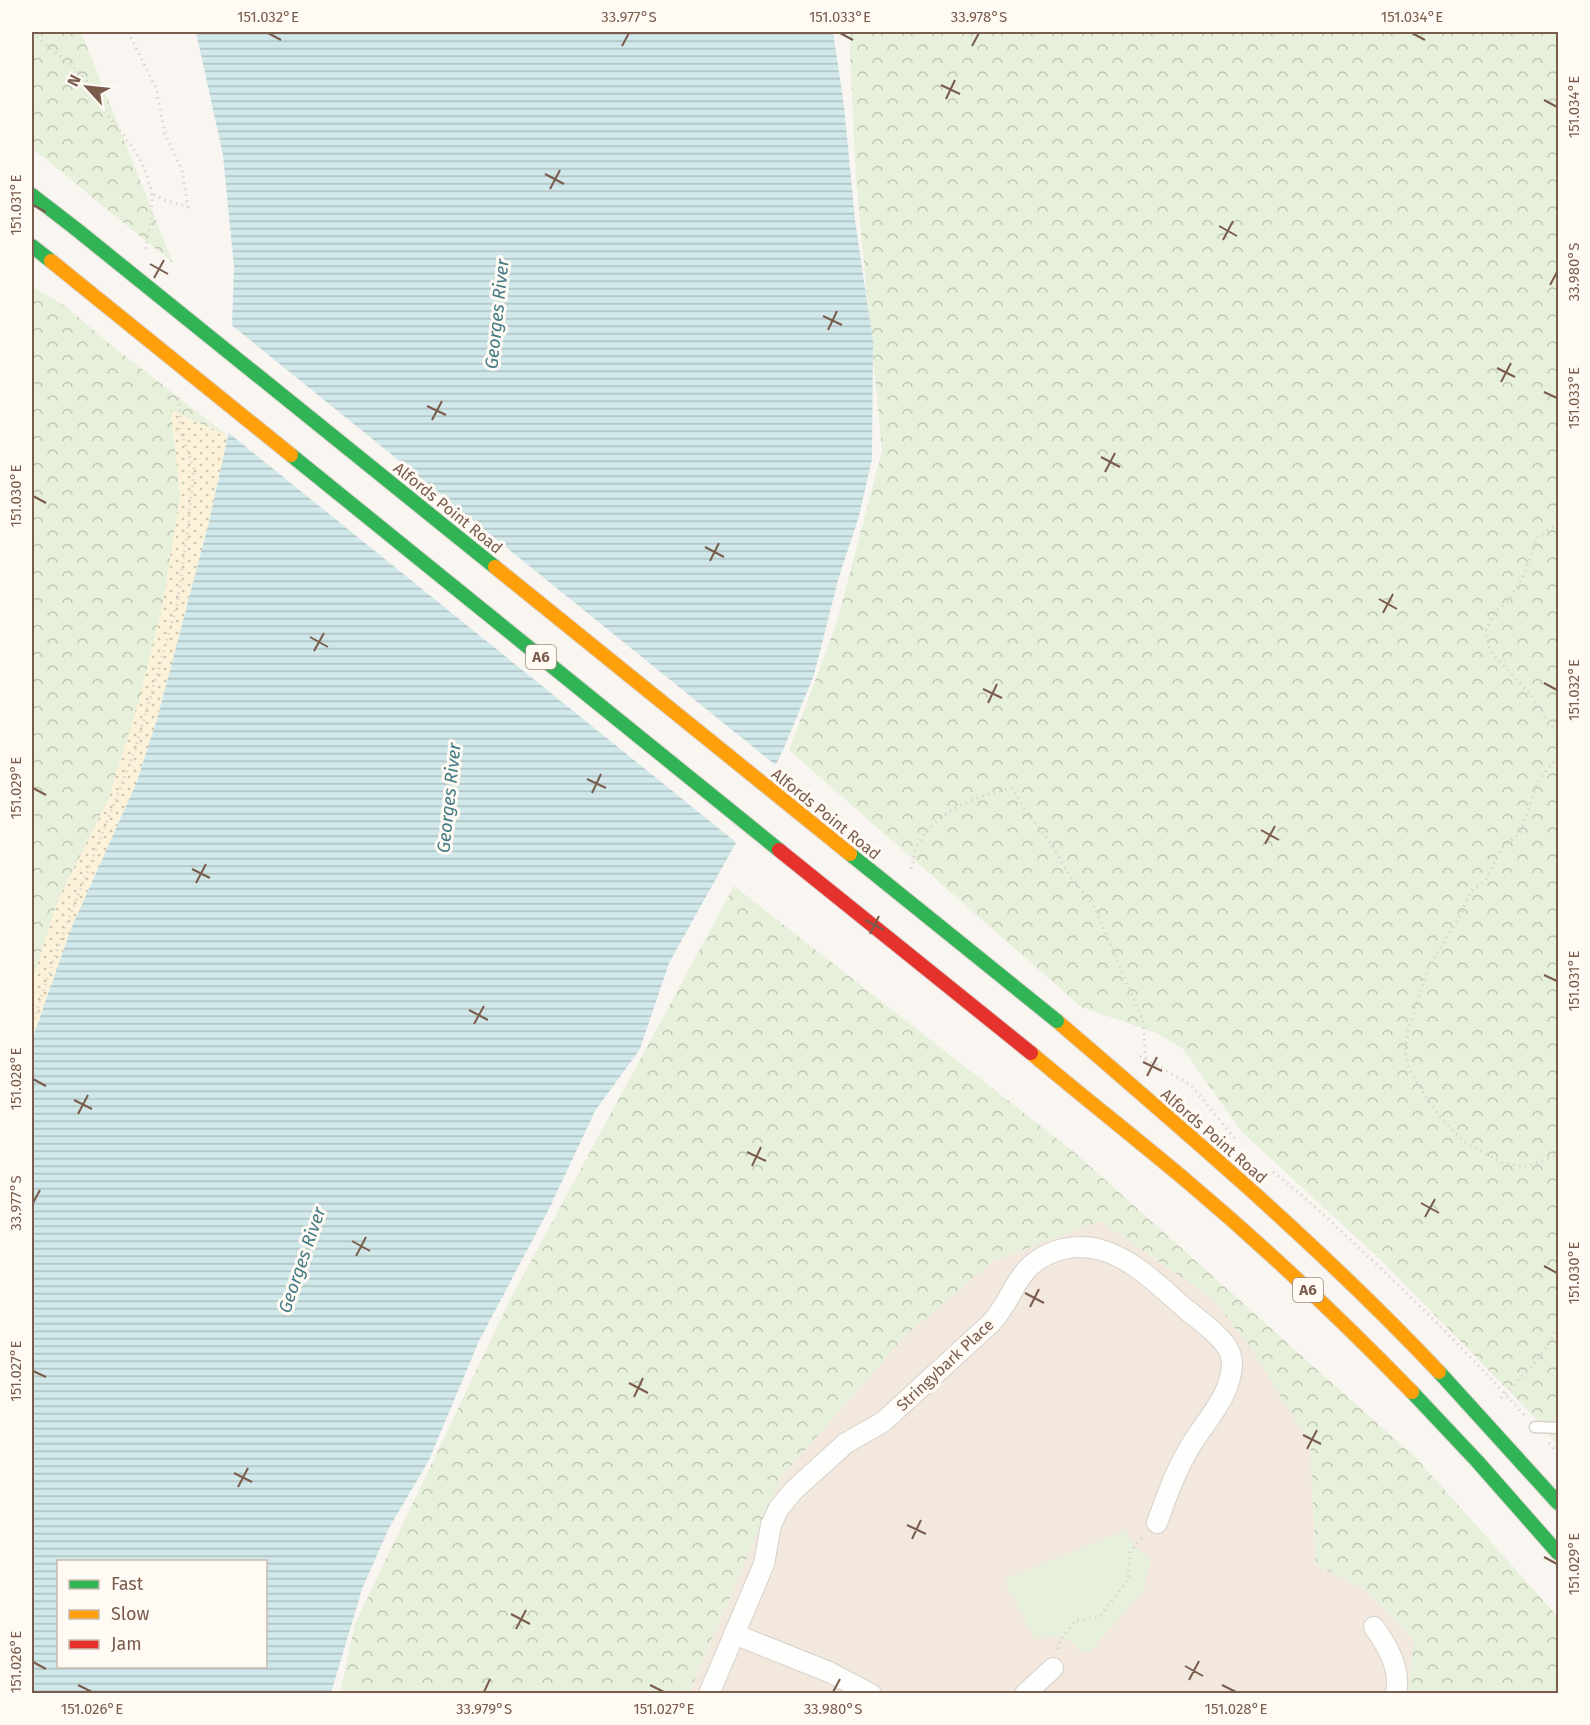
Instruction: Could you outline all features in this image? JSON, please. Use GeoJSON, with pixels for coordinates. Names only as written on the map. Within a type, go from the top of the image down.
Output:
{"type":"FeatureCollection","features":[{"type":"Feature","properties":{"kind":"highway","name":"Alfords Point Road"},"geometry":{"type":"LineString","coordinates":[[32,195],[1057,1022],[1127,1089],[1256,1194],[1384,1315],[1490,1426],[1558,1503]]}},
{"type":"Feature","properties":{"kind":"highway","name":"A6"},"geometry":{"type":"LineString","coordinates":[[32,246],[1031,1053],[1109,1112],[1229,1218],[1363,1342],[1458,1439],[1558,1553]]}},
{"type":"Feature","properties":{"kind":"street","name":"Stringybark Place"},"geometry":{"type":"LineString","coordinates":[[709,1694],[764,1564],[771,1525],[786,1498],[846,1443],[883,1422],[991,1323],[1004,1307],[1014,1284],[1029,1267],[1046,1256],[1062,1250],[1079,1247],[1091,1248],[1102,1250],[1126,1261],[1214,1332],[1229,1351],[1232,1361],[1231,1372],[1224,1395],[1189,1448],[1171,1481],[1157,1523]]}},
{"type":"Feature","properties":{"kind":"street"},"geometry":{"type":"LineString","coordinates":[[1374,1627],[1394,1661],[1397,1676],[1396,1694]]}},
{"type":"Feature","properties":{"kind":"street"},"geometry":{"type":"LineString","coordinates":[[734,1634],[836,1675],[871,1694]]}},
{"type":"Feature","properties":{"kind":"street"},"geometry":{"type":"LineString","coordinates":[[1025,1694],[1053,1668]]}},
{"type":"Feature","properties":{"kind":"lane"},"geometry":{"type":"LineString","coordinates":[[1535,1427],[1558,1428]]}},
{"type":"Feature","properties":{"kind":"path"},"geometry":{"type":"LineString","coordinates":[[128,32],[156,87],[165,134],[182,170],[188,207],[164,200],[151,193]]}},
{"type":"Feature","properties":{"kind":"path"},"geometry":{"type":"LineString","coordinates":[[32,33],[90,85],[106,114],[132,146],[144,166],[151,193],[150,227],[145,251],[153,257]]}},
{"type":"Feature","properties":{"kind":"path"},"geometry":{"type":"LineString","coordinates":[[32,1025],[60,941],[135,750],[177,605],[194,470],[180,430],[179,396]]}},
{"type":"Feature","properties":{"kind":"path"},"geometry":{"type":"LineString","coordinates":[[1558,523],[1537,538],[1524,575],[1509,600],[1494,613],[1485,633],[1491,652],[1528,693],[1556,730],[1558,741]]}},
{"type":"Feature","properties":{"kind":"path"},"geometry":{"type":"LineString","coordinates":[[1558,757],[1539,779],[1520,833],[1501,848],[1486,880],[1471,891],[1460,916],[1428,968],[1408,1031],[1405,1052],[1409,1069],[1427,1098],[1443,1120],[1463,1141],[1503,1163],[1527,1167],[1558,1154]]}},
{"type":"Feature","properties":{"kind":"path"},"geometry":{"type":"LineString","coordinates":[[908,873],[918,842],[937,820],[952,808],[969,800],[1012,788],[1070,876],[1095,908],[1143,1021],[1147,1060],[1127,1089]]}},
{"type":"Feature","properties":{"kind":"path"},"geometry":{"type":"LineString","coordinates":[[1138,1055],[1191,1085],[1241,1145]]}},
{"type":"Feature","properties":{"kind":"path"},"geometry":{"type":"LineString","coordinates":[[1271,1171],[1321,1214],[1462,1347],[1558,1453]]}},
{"type":"Feature","properties":{"kind":"path"},"geometry":{"type":"LineString","coordinates":[[1501,1398],[1532,1366],[1547,1347],[1558,1326]]}},
{"type":"Feature","properties":{"kind":"path"},"geometry":{"type":"LineString","coordinates":[[1053,1668],[1060,1640],[1076,1620],[1099,1617],[1128,1580],[1130,1552],[1140,1538],[1157,1523]]}},
{"type":"Feature","properties":{"kind":"shaded area"},"geometry":{"type":"Polygon","coordinates":[[[1100,1221],[1212,1298],[1251,1348],[1310,1443],[1316,1565],[1365,1589],[1414,1640],[1408,1693],[689,1694],[782,1476],[905,1336],[993,1261],[1100,1221]]]}},
{"type":"Feature","properties":{"kind":"green space"},"geometry":{"type":"Polygon","coordinates":[[[32,32],[81,32],[173,263],[32,148],[32,32]]]}},
{"type":"Feature","properties":{"kind":"green space"},"geometry":{"type":"Polygon","coordinates":[[[849,32],[1558,32],[1558,1446],[1542,1425],[1385,1264],[1242,1132],[1183,1049],[1157,1033],[1081,1007],[789,750],[837,622],[882,451],[856,179],[849,32]]]}},
{"type":"Feature","properties":{"kind":"green space"},"geometry":{"type":"Polygon","coordinates":[[[32,287],[65,306],[228,436],[209,522],[158,716],[71,929],[32,1040],[32,287]]]}},
{"type":"Feature","properties":{"kind":"green space"},"geometry":{"type":"Polygon","coordinates":[[[734,886],[1075,1153],[1417,1459],[1558,1617],[1558,1693],[1408,1693],[1414,1640],[1365,1589],[1316,1565],[1310,1444],[1251,1348],[1212,1298],[1100,1221],[993,1261],[905,1336],[782,1476],[689,1693],[340,1694],[355,1624],[510,1300],[734,886]]]}},
{"type":"Feature","properties":{"kind":"green space"},"geometry":{"type":"Polygon","coordinates":[[[1126,1530],[1135,1547],[1151,1558],[1143,1591],[1090,1651],[1081,1653],[1072,1643],[1061,1637],[1049,1636],[1035,1639],[1004,1580],[1126,1530]]]}},
{"type":"Feature","properties":{"kind":"sand"},"geometry":{"type":"Polygon","coordinates":[[[171,410],[228,436],[209,522],[158,716],[136,784],[71,929],[32,1040],[32,980],[58,900],[108,800],[139,700],[163,603],[180,496],[171,410]]]}},
{"type":"Feature","properties":{"kind":"water","name":"Georges River"},"geometry":{"type":"Polygon","coordinates":[[[196,32],[833,32],[844,106],[855,220],[873,342],[872,459],[859,516],[838,580],[814,675],[784,748],[747,823],[669,963],[640,1049],[595,1111],[550,1207],[479,1341],[429,1460],[389,1528],[362,1589],[331,1693],[32,1694],[32,1040],[71,929],[136,784],[158,716],[209,522],[228,436],[234,267],[223,155],[196,32]]]}},
{"type":"Feature","properties":{"kind":"pier"},"geometry":{"type":"Polygon","coordinates":[[[229,323],[778,767],[738,844],[225,430],[229,323]]]}},
{"type":"Feature","properties":{"kind":"traffic: fast"},"geometry":{"type":"LineString","coordinates":[[32,195],[76,229]]}},
{"type":"Feature","properties":{"kind":"traffic: fast"},"geometry":{"type":"LineString","coordinates":[[76,229],[495,567]]}},
{"type":"Feature","properties":{"kind":"traffic: fast"},"geometry":{"type":"LineString","coordinates":[[32,246],[51,261]]}},
{"type":"Feature","properties":{"kind":"traffic: fast"},"geometry":{"type":"LineString","coordinates":[[291,455],[779,850]]}},
{"type":"Feature","properties":{"kind":"traffic: fast"},"geometry":{"type":"LineString","coordinates":[[850,854],[1057,1021]]}},
{"type":"Feature","properties":{"kind":"traffic: fast"},"geometry":{"type":"LineString","coordinates":[[1439,1372],[1558,1503]]}},
{"type":"Feature","properties":{"kind":"traffic: fast"},"geometry":{"type":"LineString","coordinates":[[1412,1392],[1558,1553]]}},
{"type":"Feature","properties":{"kind":"traffic: slow"},"geometry":{"type":"LineString","coordinates":[[51,261],[291,455]]}},
{"type":"Feature","properties":{"kind":"traffic: slow"},"geometry":{"type":"LineString","coordinates":[[495,567],[850,854]]}},
{"type":"Feature","properties":{"kind":"traffic: slow"},"geometry":{"type":"LineString","coordinates":[[1057,1021],[1204,1148],[1300,1235],[1394,1325],[1439,1372]]}},
{"type":"Feature","properties":{"kind":"traffic: slow"},"geometry":{"type":"LineString","coordinates":[[1031,1053],[1247,1233],[1331,1311],[1412,1392]]}},
{"type":"Feature","properties":{"kind":"traffic: jam"},"geometry":{"type":"LineString","coordinates":[[779,850],[1031,1053]]}}]}
